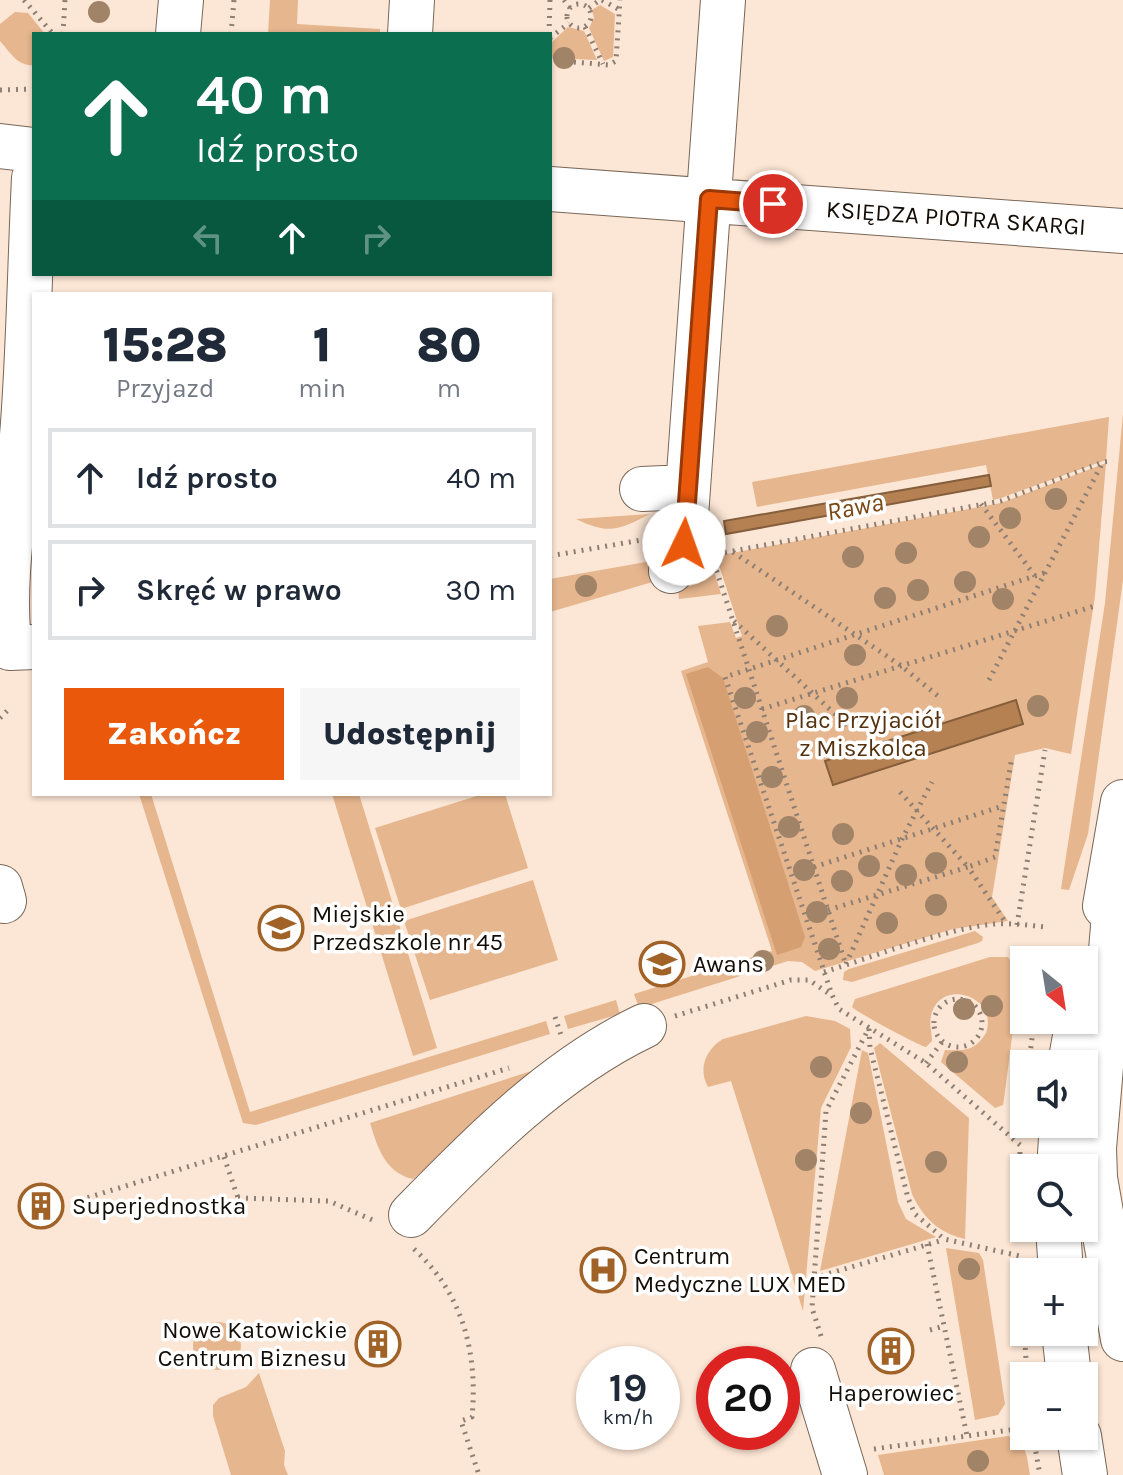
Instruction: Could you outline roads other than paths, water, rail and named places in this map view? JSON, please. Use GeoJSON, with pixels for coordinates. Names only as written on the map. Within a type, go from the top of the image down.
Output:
{"type":"FeatureCollection","features":[{"type":"Feature","properties":{"kind":"street"},"geometry":{"type":"LineString","coordinates":[[178,32],[181,0]]}},
{"type":"Feature","properties":{"kind":"street"},"geometry":{"type":"LineString","coordinates":[[410,32],[412,0]]}},
{"type":"Feature","properties":{"kind":"street"},"geometry":{"type":"LineString","coordinates":[[678,552],[687,487],[723,0]]}},
{"type":"Feature","properties":{"kind":"street"},"geometry":{"type":"LineString","coordinates":[[0,146],[32,150]]}},
{"type":"Feature","properties":{"kind":"street","name":"KSIĘDZA PIOTRA SKARGI"},"geometry":{"type":"LineString","coordinates":[[552,189],[1123,231]]}},
{"type":"Feature","properties":{"kind":"street"},"geometry":{"type":"LineString","coordinates":[[32,222],[23,422],[7,628],[10,648],[32,647]]}},
{"type":"Feature","properties":{"kind":"street"},"geometry":{"type":"LineString","coordinates":[[642,489],[687,487]]}},
{"type":"Feature","properties":{"kind":"street"},"geometry":{"type":"LineString","coordinates":[[1095,946],[1111,879],[1123,802]]}},
{"type":"Feature","properties":{"kind":"street"},"geometry":{"type":"LineString","coordinates":[[1094,1154],[1118,944],[1111,879]]}},
{"type":"Feature","properties":{"kind":"street"},"geometry":{"type":"LineString","coordinates":[[400,1228],[464,1161],[541,1095],[601,1049],[644,1026]]}},
{"type":"Feature","properties":{"kind":"street"},"geometry":{"type":"LineString","coordinates":[[1098,1188],[1123,1104]]}},
{"type":"Feature","properties":{"kind":"street"},"geometry":{"type":"LineString","coordinates":[[1098,1196],[1121,1321]]}},
{"type":"Feature","properties":{"kind":"street"},"geometry":{"type":"LineString","coordinates":[[819,1360],[858,1462]]}},
{"type":"Feature","properties":{"kind":"street"},"geometry":{"type":"LineString","coordinates":[[1081,1450],[1085,1475]]}},
{"type":"Feature","properties":{"kind":"water","name":"Rawa"},"geometry":{"type":"Polygon","coordinates":[[[989,475],[991,486],[726,534],[724,521],[989,475]]]}},
{"type":"Feature","properties":{"kind":"water"},"geometry":{"type":"Polygon","coordinates":[[[1016,700],[1023,724],[833,785],[825,761],[1016,700]]]}},
{"type":"Feature","properties":{"kind":"place","name":"Miejskie Przedszkole nr 45"},"geometry":{"type":"Point","coordinates":[281,928]}},
{"type":"Feature","properties":{"kind":"place","name":"Awans"},"geometry":{"type":"Point","coordinates":[662,964]}},
{"type":"Feature","properties":{"kind":"place","name":"Superjednostka"},"geometry":{"type":"Point","coordinates":[41,1206]}},
{"type":"Feature","properties":{"kind":"place","name":"Centrum Medyczne LUX MED"},"geometry":{"type":"Point","coordinates":[603,1270]}},
{"type":"Feature","properties":{"kind":"place","name":"Nowe Katowickie Centrum Biznesu"},"geometry":{"type":"Point","coordinates":[378,1344]}},
{"type":"Feature","properties":{"kind":"place","name":"Haperowiec"},"geometry":{"type":"Point","coordinates":[891,1351]}},
{"type":"Feature","properties":{"kind":"park label","name":"Plac Przyjaciół z Miszkolca"},"geometry":{"type":"Point","coordinates":[863,734]}}]}
